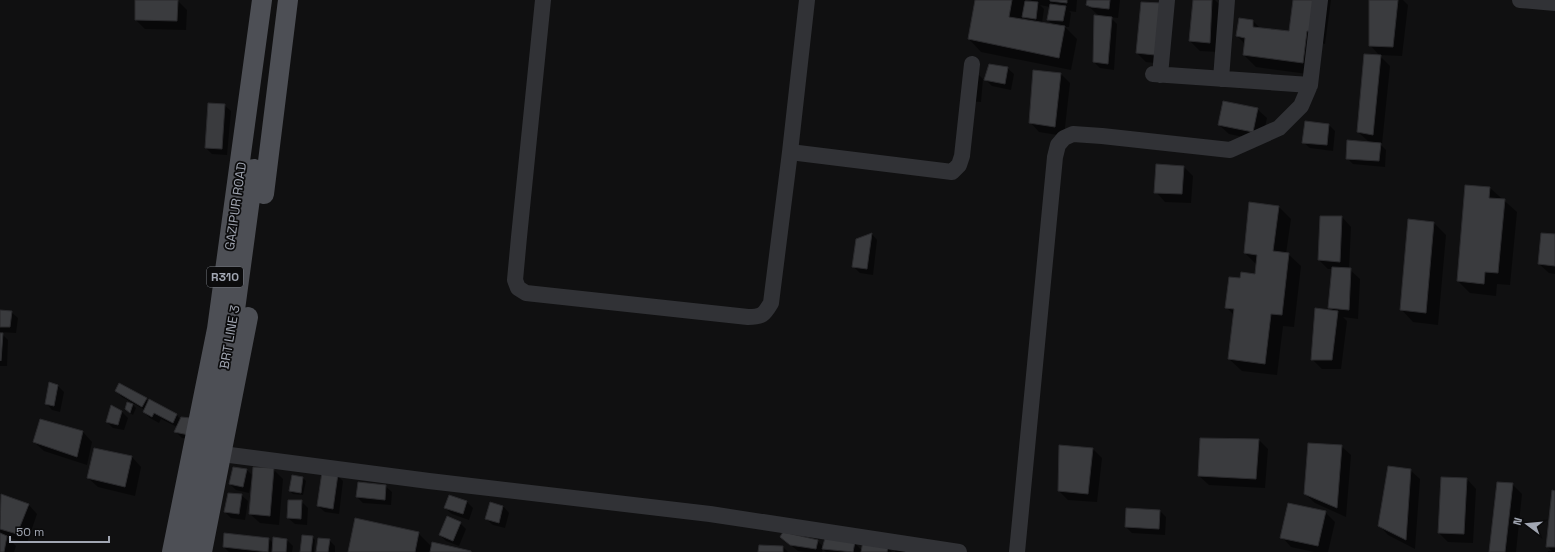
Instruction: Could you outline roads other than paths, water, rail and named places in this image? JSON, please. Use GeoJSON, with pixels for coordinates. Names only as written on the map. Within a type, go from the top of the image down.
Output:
{"type":"FeatureCollection","features":[{"type":"Feature","properties":{"kind":"main road","name":"GAZIPUR ROAD"},"geometry":{"type":"LineString","coordinates":[[172,552],[217,329],[262,0]]}},
{"type":"Feature","properties":{"kind":"main road","name":"BRT LINE 3"},"geometry":{"type":"LineString","coordinates":[[186,552],[232,332],[268,66],[275,0]]}},
{"type":"Feature","properties":{"kind":"main road","name":"GAZIPUR ROAD"},"geometry":{"type":"LineString","coordinates":[[202,552],[245,334],[281,66],[288,0]]}},
{"type":"Feature","properties":{"kind":"street"},"geometry":{"type":"LineString","coordinates":[[543,0],[515,280],[518,288],[526,293],[748,317],[760,317],[766,312],[771,303],[807,0]]}},
{"type":"Feature","properties":{"kind":"street"},"geometry":{"type":"LineString","coordinates":[[1167,0],[1157,74],[1310,85]]}},
{"type":"Feature","properties":{"kind":"street"},"geometry":{"type":"LineString","coordinates":[[1221,79],[1227,0]]}},
{"type":"Feature","properties":{"kind":"street"},"geometry":{"type":"LineString","coordinates":[[1017,552],[1055,157],[1058,144],[1064,138],[1073,134],[1230,150],[1279,128],[1301,106],[1310,85],[1320,0]]}},
{"type":"Feature","properties":{"kind":"street"},"geometry":{"type":"LineString","coordinates":[[1520,0],[1555,3]]}},
{"type":"Feature","properties":{"kind":"street"},"geometry":{"type":"LineString","coordinates":[[790,152],[952,172],[959,165],[962,156],[972,64]]}},
{"type":"Feature","properties":{"kind":"street"},"geometry":{"type":"LineString","coordinates":[[222,454],[429,481],[710,514],[959,552]]}}]}
